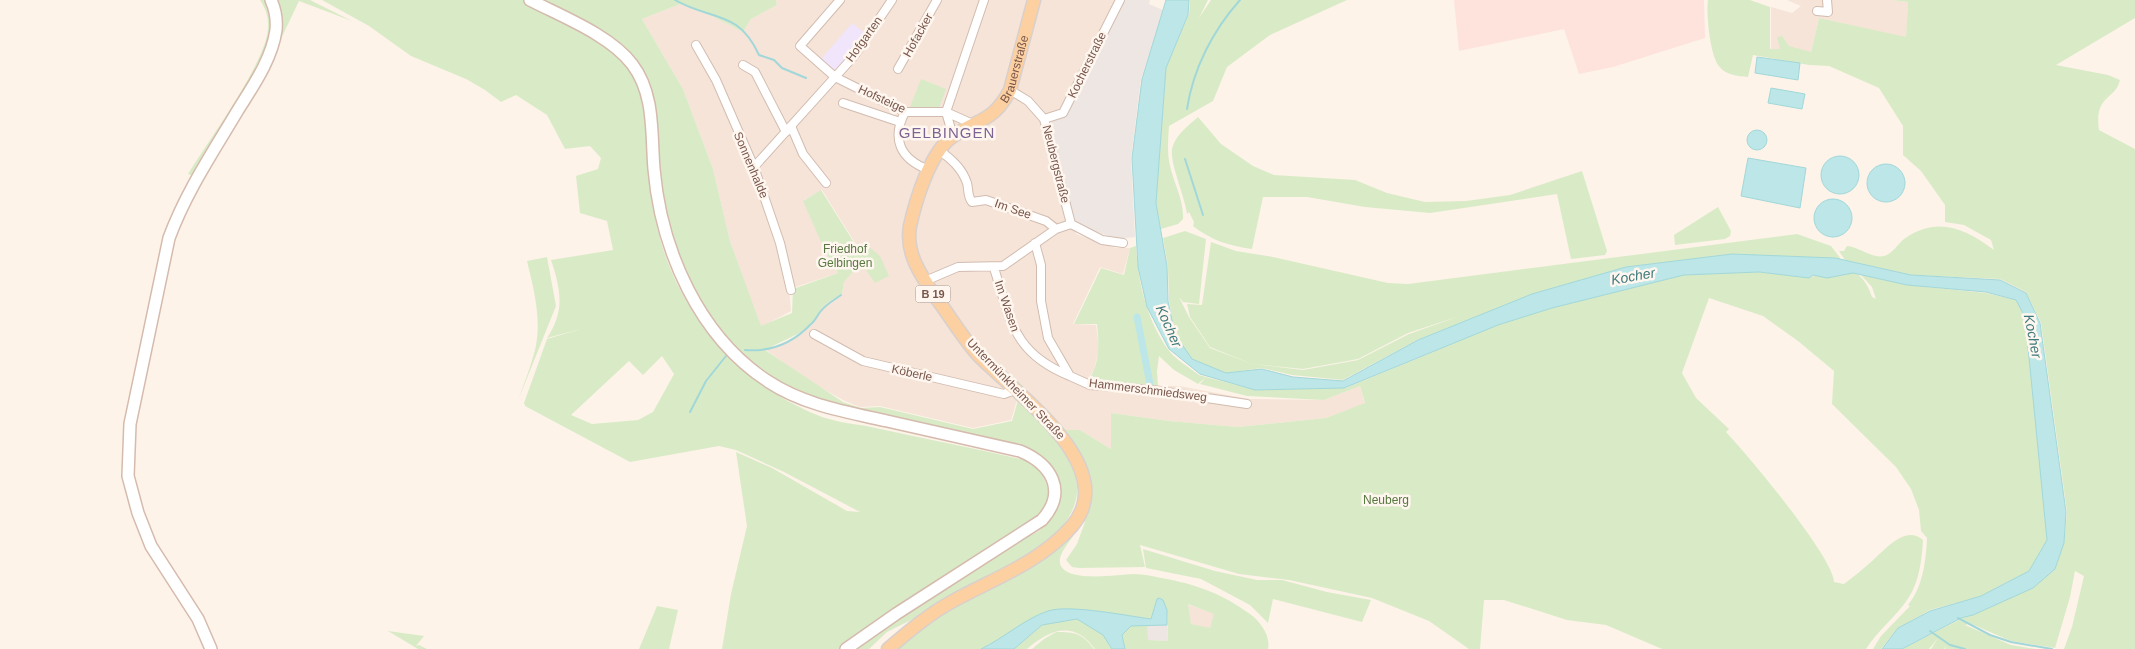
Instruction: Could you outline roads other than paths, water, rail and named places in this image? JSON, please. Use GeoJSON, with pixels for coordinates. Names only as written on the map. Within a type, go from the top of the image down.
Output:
{"type":"FeatureCollection","features":[{"type":"Feature","properties":{"kind":"main road"},"geometry":{"type":"LineString","coordinates":[[211,649],[198,619],[163,568],[151,546],[138,514],[128,476],[130,424],[169,238],[178,215],[196,181],[244,101],[268,55],[276,30],[276,20],[271,0]]}},
{"type":"Feature","properties":{"kind":"main road"},"geometry":{"type":"LineString","coordinates":[[530,0],[583,28],[610,45],[631,62],[639,74],[648,97],[654,170],[672,249],[703,316],[745,364],[777,387],[817,404],[1020,451],[1038,460],[1050,473],[1053,481],[1054,497],[1051,509],[1042,520],[896,614],[846,649]]}},
{"type":"Feature","properties":{"kind":"main road","name":"Brauerstraße"},"geometry":{"type":"LineString","coordinates":[[976,125],[998,109],[1010,90],[1034,0]]}},
{"type":"Feature","properties":{"kind":"main road","name":"Untermünkheimer Straße"},"geometry":{"type":"LineString","coordinates":[[888,649],[917,625],[951,602],[1042,553],[1058,540],[1079,516],[1083,505],[1085,486],[1079,464],[1067,442],[978,354],[924,282],[914,262],[909,236],[914,212],[929,170],[939,150],[953,136],[976,125]]}},
{"type":"Feature","properties":{"kind":"street","name":"Hofsteige"},"geometry":{"type":"LineString","coordinates":[[840,0],[800,46],[834,77],[905,112],[946,112],[976,125]]}},
{"type":"Feature","properties":{"kind":"street","name":"Hofgarten"},"geometry":{"type":"LineString","coordinates":[[754,167],[854,56],[892,0]]}},
{"type":"Feature","properties":{"kind":"street","name":"Hofacker"},"geometry":{"type":"LineString","coordinates":[[898,69],[937,0]]}},
{"type":"Feature","properties":{"kind":"street"},"geometry":{"type":"LineString","coordinates":[[953,136],[946,112],[984,0]]}},
{"type":"Feature","properties":{"kind":"street","name":"Kocherstraße"},"geometry":{"type":"LineString","coordinates":[[1044,119],[1063,112],[1120,0]]}},
{"type":"Feature","properties":{"kind":"street"},"geometry":{"type":"LineString","coordinates":[[1817,10],[1828,12],[1827,0]]}},
{"type":"Feature","properties":{"kind":"street","name":"Sonnenhalde"},"geometry":{"type":"LineString","coordinates":[[696,44],[716,80],[754,167],[780,243],[791,290]]}},
{"type":"Feature","properties":{"kind":"street"},"geometry":{"type":"LineString","coordinates":[[743,65],[755,72],[803,154],[826,183]]}},
{"type":"Feature","properties":{"kind":"street","name":"Neubergstraße"},"geometry":{"type":"LineString","coordinates":[[1010,90],[1028,102],[1044,119],[1071,224]]}},
{"type":"Feature","properties":{"kind":"street"},"geometry":{"type":"LineString","coordinates":[[843,103],[900,122]]}},
{"type":"Feature","properties":{"kind":"street"},"geometry":{"type":"LineString","coordinates":[[905,112],[900,122],[899,145],[908,158],[917,166],[929,170]]}},
{"type":"Feature","properties":{"kind":"street","name":"Im See"},"geometry":{"type":"LineString","coordinates":[[939,150],[956,163],[967,184],[969,198],[972,202],[986,200],[1046,221],[1056,230]]}},
{"type":"Feature","properties":{"kind":"street"},"geometry":{"type":"LineString","coordinates":[[924,282],[958,267],[994,268],[1003,266],[1056,230],[1071,224],[1102,240],[1123,243]]}},
{"type":"Feature","properties":{"kind":"street"},"geometry":{"type":"LineString","coordinates":[[1035,243],[1042,265],[1041,301],[1048,338],[1070,376]]}},
{"type":"Feature","properties":{"kind":"street","name":"Im Wasen"},"geometry":{"type":"LineString","coordinates":[[994,268],[1014,330],[1021,343],[1050,368],[1070,376]]}},
{"type":"Feature","properties":{"kind":"street","name":"Köberle"},"geometry":{"type":"LineString","coordinates":[[814,334],[863,361],[1004,394],[1015,390]]}},
{"type":"Feature","properties":{"kind":"street","name":"Hammerschmiedsweg"},"geometry":{"type":"LineString","coordinates":[[1070,376],[1090,385],[1153,390],[1247,404]]}},
{"type":"Feature","properties":{"kind":"water","name":"Kocher"},"geometry":{"type":"Polygon","coordinates":[[[1166,0],[1189,0],[1188,15],[1166,68],[1156,203],[1167,266],[1168,301],[1175,334],[1192,359],[1226,373],[1262,369],[1293,377],[1343,381],[1418,340],[1532,294],[1626,267],[1732,254],[1835,258],[1911,275],[2000,280],[2026,293],[2040,323],[2066,512],[2064,543],[2055,569],[2033,588],[1973,615],[1961,618],[1902,649],[1882,649],[1898,628],[1930,611],[1981,596],[2029,571],[2047,540],[2025,317],[2016,300],[1986,292],[1907,285],[1853,273],[1827,278],[1813,275],[1809,278],[1759,272],[1684,275],[1552,308],[1498,325],[1344,388],[1255,390],[1200,374],[1169,349],[1147,307],[1138,267],[1132,158],[1142,79],[1166,0]]]}},
{"type":"Feature","properties":{"kind":"water"},"geometry":{"type":"Polygon","coordinates":[[[1757,57],[1800,63],[1798,80],[1755,73],[1757,57]]]}},
{"type":"Feature","properties":{"kind":"water"},"geometry":{"type":"Polygon","coordinates":[[[1771,88],[1805,94],[1802,109],[1768,103],[1771,88]]]}},
{"type":"Feature","properties":{"kind":"water"},"geometry":{"type":"Polygon","coordinates":[[[1757,130],[1764,133],[1767,140],[1764,147],[1757,150],[1750,147],[1747,140],[1750,133],[1757,130]]]}},
{"type":"Feature","properties":{"kind":"water"},"geometry":{"type":"Polygon","coordinates":[[[1840,156],[1847,157],[1853,162],[1858,168],[1858,182],[1853,188],[1847,193],[1840,194],[1833,193],[1827,188],[1822,182],[1821,175],[1822,168],[1827,162],[1833,157],[1840,156]]]}},
{"type":"Feature","properties":{"kind":"water"},"geometry":{"type":"Polygon","coordinates":[[[1748,158],[1806,168],[1800,208],[1741,196],[1748,158]]]}},
{"type":"Feature","properties":{"kind":"water"},"geometry":{"type":"Polygon","coordinates":[[[1886,164],[1893,165],[1899,170],[1904,176],[1904,190],[1899,196],[1893,201],[1886,202],[1879,201],[1873,196],[1868,190],[1867,183],[1868,176],[1873,170],[1879,165],[1886,164]]]}},
{"type":"Feature","properties":{"kind":"water"},"geometry":{"type":"Polygon","coordinates":[[[1833,199],[1840,200],[1846,205],[1851,211],[1851,225],[1846,231],[1840,236],[1833,237],[1826,236],[1820,231],[1815,225],[1814,218],[1815,211],[1820,205],[1826,200],[1833,199]]]}},
{"type":"Feature","properties":{"kind":"water"},"geometry":{"type":"Polygon","coordinates":[[[1157,599],[1163,600],[1167,610],[1167,625],[1131,626],[1122,635],[1125,649],[1112,649],[1103,635],[1077,619],[1042,625],[1014,649],[981,649],[1039,614],[1048,611],[1058,609],[1084,610],[1151,619],[1157,599]]]}},
{"type":"Feature","properties":{"kind":"waterway"},"geometry":{"type":"LineString","coordinates":[[675,0],[688,7],[733,23],[751,40],[759,55],[774,60],[782,68],[806,78]]}},
{"type":"Feature","properties":{"kind":"waterway"},"geometry":{"type":"LineString","coordinates":[[1187,109],[1199,65],[1221,24],[1240,0]]}},
{"type":"Feature","properties":{"kind":"waterway"},"geometry":{"type":"LineString","coordinates":[[1185,159],[1203,215]]}},
{"type":"Feature","properties":{"kind":"waterway"},"geometry":{"type":"LineString","coordinates":[[745,350],[773,348],[789,341],[804,331],[830,302],[841,295]]}},
{"type":"Feature","properties":{"kind":"waterway"},"geometry":{"type":"LineString","coordinates":[[1137,317],[1150,384]]}},
{"type":"Feature","properties":{"kind":"waterway"},"geometry":{"type":"LineString","coordinates":[[690,412],[706,381],[726,356]]}},
{"type":"Feature","properties":{"kind":"waterway"},"geometry":{"type":"LineString","coordinates":[[1958,618],[1990,635],[2011,642],[2052,649]]}},
{"type":"Feature","properties":{"kind":"waterway"},"geometry":{"type":"LineString","coordinates":[[1930,631],[1950,645],[1965,649]]}},
{"type":"Feature","properties":{"kind":"district","name":"GELBINGEN"},"geometry":{"type":"Point","coordinates":[947,132]}},
{"type":"Feature","properties":{"kind":"park label","name":"Friedhof Gelbingen"},"geometry":{"type":"Point","coordinates":[845,256]}},
{"type":"Feature","properties":{"kind":"park label","name":"Neuberg"},"geometry":{"type":"Point","coordinates":[1386,500]}}]}
